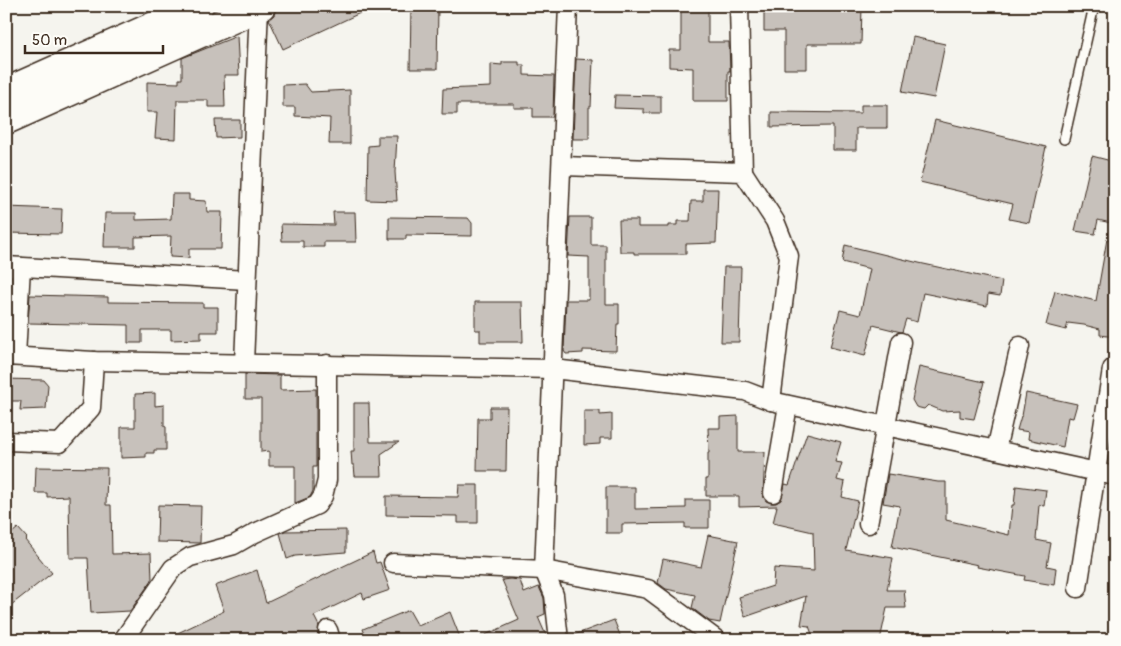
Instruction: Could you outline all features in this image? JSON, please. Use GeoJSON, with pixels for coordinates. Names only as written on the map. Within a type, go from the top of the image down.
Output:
{"type":"FeatureCollection","features":[{"type":"Feature","properties":{"kind":"main road"},"geometry":{"type":"LineString","coordinates":[[6,92],[199,6]]}},
{"type":"Feature","properties":{"kind":"main road"},"geometry":{"type":"LineString","coordinates":[[6,120],[260,7]]}},
{"type":"Feature","properties":{"kind":"street"},"geometry":{"type":"LineString","coordinates":[[558,640],[554,595],[544,570],[568,6]]}},
{"type":"Feature","properties":{"kind":"street"},"geometry":{"type":"LineString","coordinates":[[739,6],[743,172],[775,221],[789,256],[770,401]]}},
{"type":"Feature","properties":{"kind":"street"},"geometry":{"type":"LineString","coordinates":[[244,363],[260,7]]}},
{"type":"Feature","properties":{"kind":"street"},"geometry":{"type":"LineString","coordinates":[[562,166],[743,172]]}},
{"type":"Feature","properties":{"kind":"street"},"geometry":{"type":"LineString","coordinates":[[248,280],[14,266],[11,356],[94,361],[553,369],[745,391],[770,401],[1115,476]]}},
{"type":"Feature","properties":{"kind":"street"},"geometry":{"type":"LineString","coordinates":[[868,524],[901,342]]}},
{"type":"Feature","properties":{"kind":"street"},"geometry":{"type":"LineString","coordinates":[[996,450],[1020,346]]}},
{"type":"Feature","properties":{"kind":"street"},"geometry":{"type":"LineString","coordinates":[[6,441],[60,444],[91,408],[94,361]]}},
{"type":"Feature","properties":{"kind":"street"},"geometry":{"type":"LineString","coordinates":[[123,640],[173,568],[190,557],[234,545],[255,533],[317,505],[323,496],[327,480],[327,364]]}},
{"type":"Feature","properties":{"kind":"street"},"geometry":{"type":"LineString","coordinates":[[1078,588],[1112,369]]}},
{"type":"Feature","properties":{"kind":"street"},"geometry":{"type":"LineString","coordinates":[[773,494],[788,405]]}},
{"type":"Feature","properties":{"kind":"street"},"geometry":{"type":"LineString","coordinates":[[393,563],[544,570],[648,589],[717,640]]}},
{"type":"Feature","properties":{"kind":"lane"},"geometry":{"type":"LineString","coordinates":[[1064,139],[1094,6]]}},
{"type":"Feature","properties":{"kind":"building"},"geometry":{"type":"Polygon","coordinates":[[[283,6],[375,6],[283,49],[269,19],[274,15],[276,9],[283,6]]]}},
{"type":"Feature","properties":{"kind":"building"},"geometry":{"type":"Polygon","coordinates":[[[411,6],[438,6],[437,69],[410,69],[411,6]]]}},
{"type":"Feature","properties":{"kind":"building"},"geometry":{"type":"Polygon","coordinates":[[[681,6],[708,6],[708,42],[729,42],[728,101],[693,101],[693,68],[669,67],[669,50],[681,50],[681,6]]]}},
{"type":"Feature","properties":{"kind":"building"},"geometry":{"type":"Polygon","coordinates":[[[862,6],[861,44],[807,44],[807,69],[784,69],[784,31],[764,31],[764,7],[862,6]]]}},
{"type":"Feature","properties":{"kind":"building"},"geometry":{"type":"Polygon","coordinates":[[[237,36],[239,75],[224,75],[225,107],[208,107],[208,100],[177,100],[176,139],[155,138],[157,112],[147,112],[147,82],[179,83],[179,79],[182,79],[182,58],[237,36]]]}},
{"type":"Feature","properties":{"kind":"building"},"geometry":{"type":"Polygon","coordinates":[[[913,37],[945,44],[934,98],[902,92],[913,37]]]}},
{"type":"Feature","properties":{"kind":"building"},"geometry":{"type":"Polygon","coordinates":[[[576,59],[593,60],[591,107],[589,107],[589,139],[573,139],[576,59]]]}},
{"type":"Feature","properties":{"kind":"building"},"geometry":{"type":"Polygon","coordinates":[[[502,62],[519,62],[519,65],[524,65],[524,75],[554,76],[553,117],[533,117],[533,108],[514,108],[514,104],[457,104],[457,114],[442,114],[443,89],[491,87],[491,64],[502,65],[502,62]]]}},
{"type":"Feature","properties":{"kind":"building"},"geometry":{"type":"Polygon","coordinates":[[[305,84],[311,92],[350,90],[350,144],[329,144],[330,118],[295,116],[295,107],[283,107],[283,85],[305,84]]]}},
{"type":"Feature","properties":{"kind":"building"},"geometry":{"type":"Polygon","coordinates":[[[615,95],[661,96],[661,113],[644,113],[644,109],[614,108],[615,95]]]}},
{"type":"Feature","properties":{"kind":"building"},"geometry":{"type":"Polygon","coordinates":[[[861,105],[887,105],[887,128],[856,128],[856,150],[833,150],[833,126],[771,127],[771,112],[861,113],[861,105]]]}},
{"type":"Feature","properties":{"kind":"building"},"geometry":{"type":"Polygon","coordinates":[[[215,120],[240,120],[240,137],[216,138],[215,120]]]}},
{"type":"Feature","properties":{"kind":"building"},"geometry":{"type":"Polygon","coordinates":[[[935,120],[1046,147],[1029,223],[1009,219],[1013,204],[920,182],[935,120]]]}},
{"type":"Feature","properties":{"kind":"building"},"geometry":{"type":"Polygon","coordinates":[[[378,136],[397,136],[395,172],[397,201],[367,200],[368,146],[378,145],[378,136]]]}},
{"type":"Feature","properties":{"kind":"building"},"geometry":{"type":"Polygon","coordinates":[[[1092,156],[1115,162],[1115,224],[1098,220],[1095,234],[1075,231],[1092,156]]]}},
{"type":"Feature","properties":{"kind":"building"},"geometry":{"type":"Polygon","coordinates":[[[703,189],[718,189],[716,243],[686,244],[686,254],[634,254],[634,252],[620,252],[619,220],[638,220],[638,227],[669,227],[669,225],[677,225],[677,221],[690,221],[691,201],[703,201],[703,189]]]}},
{"type":"Feature","properties":{"kind":"building"},"geometry":{"type":"Polygon","coordinates":[[[172,194],[189,194],[189,200],[206,201],[207,212],[222,212],[221,249],[189,249],[189,258],[170,257],[171,236],[135,237],[135,247],[104,247],[105,213],[136,213],[136,220],[171,219],[172,194]]]}},
{"type":"Feature","properties":{"kind":"building"},"geometry":{"type":"Polygon","coordinates":[[[6,207],[62,209],[61,234],[6,233],[6,207]]]}},
{"type":"Feature","properties":{"kind":"building"},"geometry":{"type":"Polygon","coordinates":[[[333,212],[355,212],[356,242],[324,242],[324,247],[303,247],[303,241],[282,241],[281,224],[334,225],[333,212]]]}},
{"type":"Feature","properties":{"kind":"building"},"geometry":{"type":"Polygon","coordinates":[[[389,217],[468,218],[472,223],[472,236],[406,235],[406,239],[389,239],[389,217]]]}},
{"type":"Feature","properties":{"kind":"building"},"geometry":{"type":"Polygon","coordinates":[[[570,217],[591,217],[591,245],[606,245],[606,304],[619,304],[616,351],[583,350],[583,353],[566,354],[564,351],[566,300],[589,300],[589,257],[568,256],[570,217]]]}},
{"type":"Feature","properties":{"kind":"building"},"geometry":{"type":"Polygon","coordinates":[[[1107,239],[1115,240],[1115,337],[1100,335],[1100,329],[1084,325],[1068,323],[1066,330],[1046,325],[1055,291],[1096,301],[1107,239]]]}},
{"type":"Feature","properties":{"kind":"building"},"geometry":{"type":"Polygon","coordinates":[[[845,245],[1002,281],[1000,296],[988,294],[987,306],[923,293],[917,322],[906,319],[902,332],[873,325],[865,356],[830,347],[840,310],[860,315],[870,269],[842,262],[845,245]]]}},
{"type":"Feature","properties":{"kind":"building"},"geometry":{"type":"Polygon","coordinates":[[[724,267],[741,267],[739,342],[721,342],[724,267]]]}},
{"type":"Feature","properties":{"kind":"building"},"geometry":{"type":"Polygon","coordinates":[[[30,295],[108,297],[108,302],[203,303],[203,307],[218,307],[218,332],[201,332],[201,339],[171,340],[171,330],[142,330],[142,343],[128,343],[128,325],[28,323],[30,295]]]}},
{"type":"Feature","properties":{"kind":"building"},"geometry":{"type":"Polygon","coordinates":[[[475,302],[522,302],[523,342],[480,342],[480,330],[475,330],[475,302]]]}},
{"type":"Feature","properties":{"kind":"building"},"geometry":{"type":"Polygon","coordinates":[[[919,367],[984,382],[974,419],[960,417],[960,410],[942,411],[928,405],[924,409],[916,407],[912,400],[919,367]]]}},
{"type":"Feature","properties":{"kind":"building"},"geometry":{"type":"Polygon","coordinates":[[[245,374],[280,375],[280,390],[316,389],[316,467],[313,467],[313,491],[310,497],[295,503],[295,466],[269,466],[269,451],[261,452],[261,399],[245,399],[245,374]]]}},
{"type":"Feature","properties":{"kind":"building"},"geometry":{"type":"Polygon","coordinates":[[[6,379],[44,380],[48,385],[46,409],[20,410],[21,401],[6,401],[6,379]]]}},
{"type":"Feature","properties":{"kind":"building"},"geometry":{"type":"Polygon","coordinates":[[[155,393],[155,406],[164,405],[166,450],[154,450],[154,453],[146,453],[146,457],[121,458],[121,427],[135,427],[135,394],[155,393]]]}},
{"type":"Feature","properties":{"kind":"building"},"geometry":{"type":"Polygon","coordinates":[[[1026,393],[1077,404],[1073,418],[1068,417],[1063,447],[1028,439],[1029,432],[1017,430],[1022,416],[1026,393]]]}},
{"type":"Feature","properties":{"kind":"building"},"geometry":{"type":"Polygon","coordinates":[[[354,403],[369,403],[370,442],[399,442],[381,454],[382,476],[355,476],[351,451],[354,451],[354,403]]]}},
{"type":"Feature","properties":{"kind":"building"},"geometry":{"type":"Polygon","coordinates":[[[490,407],[507,407],[506,471],[477,471],[478,418],[490,418],[490,407]]]}},
{"type":"Feature","properties":{"kind":"building"},"geometry":{"type":"Polygon","coordinates":[[[584,411],[600,411],[600,415],[612,414],[612,438],[600,438],[600,444],[584,445],[584,411]]]}},
{"type":"Feature","properties":{"kind":"building"},"geometry":{"type":"Polygon","coordinates":[[[738,416],[738,452],[765,452],[763,496],[766,501],[771,503],[781,500],[785,484],[789,485],[807,433],[841,442],[835,462],[842,463],[837,480],[845,482],[842,497],[858,501],[846,550],[893,558],[887,590],[904,590],[906,608],[887,608],[880,640],[814,640],[809,626],[801,625],[806,596],[745,617],[739,597],[773,586],[774,568],[814,571],[813,532],[773,523],[777,506],[739,507],[739,496],[706,496],[709,453],[708,428],[720,428],[720,417],[738,416]]]}},
{"type":"Feature","properties":{"kind":"building"},"geometry":{"type":"Polygon","coordinates":[[[36,467],[107,468],[106,505],[111,505],[112,554],[151,553],[152,580],[130,611],[91,613],[88,558],[70,558],[69,496],[47,497],[47,493],[35,493],[36,467]]]}},
{"type":"Feature","properties":{"kind":"building"},"geometry":{"type":"Polygon","coordinates":[[[888,474],[946,482],[946,520],[1009,535],[1016,486],[1046,490],[1044,506],[1039,505],[1036,540],[1051,543],[1047,566],[1056,568],[1054,585],[1024,580],[1025,576],[892,547],[900,506],[883,503],[888,474]]]}},
{"type":"Feature","properties":{"kind":"building"},"geometry":{"type":"Polygon","coordinates":[[[459,485],[478,485],[478,523],[458,523],[458,516],[386,515],[386,496],[458,497],[459,485]]]}},
{"type":"Feature","properties":{"kind":"building"},"geometry":{"type":"Polygon","coordinates":[[[606,487],[635,487],[635,509],[686,508],[686,500],[709,500],[709,528],[685,528],[685,523],[622,524],[622,533],[606,533],[606,487]]]}},
{"type":"Feature","properties":{"kind":"building"},"geometry":{"type":"Polygon","coordinates":[[[158,505],[201,506],[200,543],[157,542],[158,505]]]}},
{"type":"Feature","properties":{"kind":"building"},"geometry":{"type":"Polygon","coordinates":[[[18,528],[27,538],[25,540],[52,573],[6,609],[6,538],[18,528]]]}},
{"type":"Feature","properties":{"kind":"building"},"geometry":{"type":"Polygon","coordinates":[[[346,530],[346,552],[295,556],[287,559],[280,533],[285,531],[346,530]]]}},
{"type":"Feature","properties":{"kind":"building"},"geometry":{"type":"Polygon","coordinates":[[[708,535],[738,541],[720,623],[709,621],[692,608],[695,595],[666,589],[658,583],[663,559],[701,567],[708,535]]]}},
{"type":"Feature","properties":{"kind":"building"},"geometry":{"type":"Polygon","coordinates":[[[373,552],[376,563],[380,562],[390,590],[364,599],[362,593],[314,616],[319,626],[320,640],[163,640],[224,611],[215,586],[257,570],[266,603],[373,552]]]}},
{"type":"Feature","properties":{"kind":"building"},"geometry":{"type":"Polygon","coordinates":[[[502,580],[520,580],[524,593],[539,587],[544,598],[545,614],[538,617],[548,640],[474,640],[519,620],[502,580]]]}},
{"type":"Feature","properties":{"kind":"building"},"geometry":{"type":"Polygon","coordinates":[[[409,610],[418,626],[450,612],[461,640],[367,640],[363,629],[409,610]]]}},
{"type":"Feature","properties":{"kind":"building"},"geometry":{"type":"Polygon","coordinates":[[[614,620],[622,640],[569,640],[569,637],[614,620]]]}}]}
